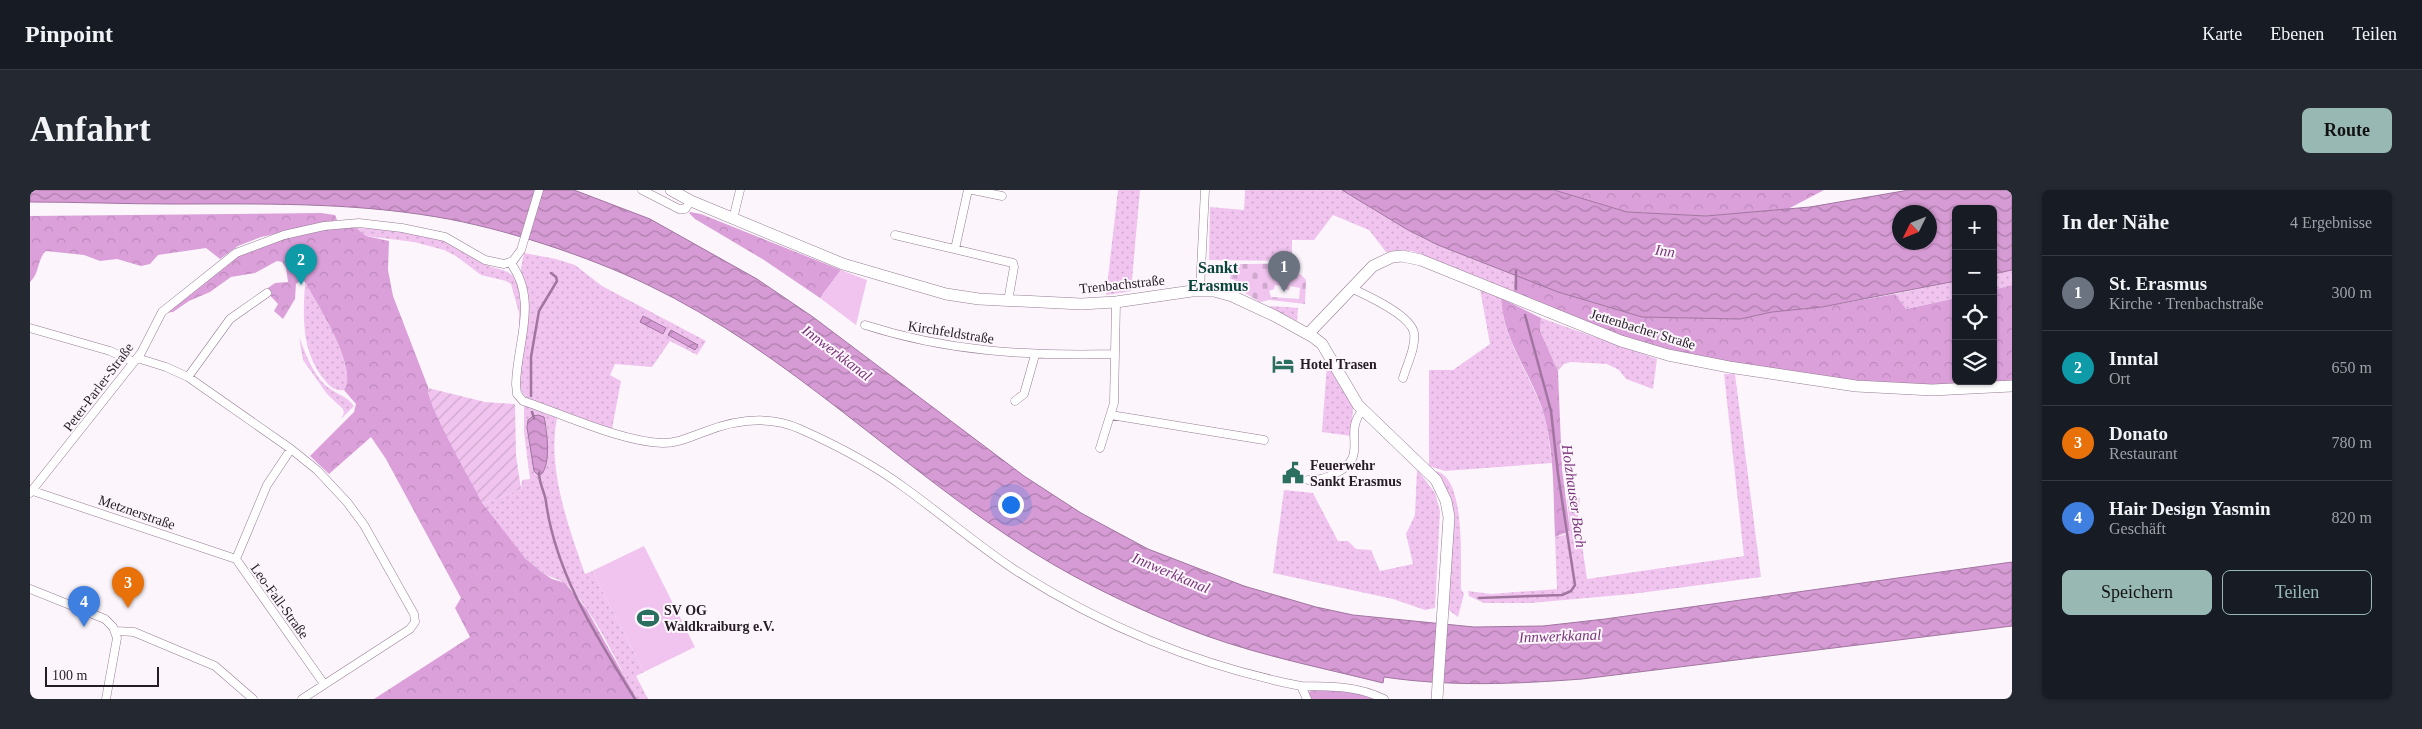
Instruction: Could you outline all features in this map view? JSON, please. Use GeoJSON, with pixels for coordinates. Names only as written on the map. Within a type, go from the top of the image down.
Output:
{"type":"FeatureCollection","features":[{"type":"Feature","properties":{"kind":"street"},"geometry":{"type":"LineString","coordinates":[[539,190],[522,245],[516,258],[510,262],[521,282],[525,302],[526,323],[516,384],[517,394],[523,401],[630,438],[652,442],[681,441],[716,428],[746,421],[785,423],[886,475],[1013,568],[1109,622],[1212,664],[1301,686],[1346,687],[1361,690],[1384,699]]}},
{"type":"Feature","properties":{"kind":"street"},"geometry":{"type":"LineString","coordinates":[[642,190],[679,209],[685,209],[691,201]]}},
{"type":"Feature","properties":{"kind":"street","name":"Trenbachstraße"},"geometry":{"type":"LineString","coordinates":[[671,190],[691,201],[816,254],[927,290],[964,297],[1050,304],[1116,302],[1200,290],[1232,296],[1308,334],[1325,348],[1354,400],[1362,410],[1428,472],[1444,496],[1449,517],[1437,697]]}},
{"type":"Feature","properties":{"kind":"street"},"geometry":{"type":"LineString","coordinates":[[733,219],[740,190]]}},
{"type":"Feature","properties":{"kind":"street"},"geometry":{"type":"LineString","coordinates":[[955,248],[968,190]]}},
{"type":"Feature","properties":{"kind":"street"},"geometry":{"type":"LineString","coordinates":[[973,190],[1002,196]]}},
{"type":"Feature","properties":{"kind":"street"},"geometry":{"type":"LineString","coordinates":[[1200,290],[1206,190]]}},
{"type":"Feature","properties":{"kind":"street","name":"Peter-Parler-Straße"},"geometry":{"type":"LineString","coordinates":[[31,491],[136,360],[164,310],[236,253],[284,235],[324,226],[354,223],[374,224],[445,237],[492,263],[510,262]]}},
{"type":"Feature","properties":{"kind":"street"},"geometry":{"type":"LineString","coordinates":[[895,235],[1013,263],[1014,268],[1008,300]]}},
{"type":"Feature","properties":{"kind":"street","name":"Jettenbacher Straße"},"geometry":{"type":"LineString","coordinates":[[1308,334],[1378,262],[1392,257],[1406,257],[1433,264],[1557,317],[1621,340],[1693,361],[1856,386],[1932,390],[2012,386]]}},
{"type":"Feature","properties":{"kind":"street"},"geometry":{"type":"LineString","coordinates":[[1351,288],[1382,304],[1410,324],[1414,332],[1413,348],[1403,378]]}},
{"type":"Feature","properties":{"kind":"street"},"geometry":{"type":"LineString","coordinates":[[188,377],[230,319],[267,293]]}},
{"type":"Feature","properties":{"kind":"street"},"geometry":{"type":"LineString","coordinates":[[1100,448],[1111,415],[1116,383],[1116,302]]}},
{"type":"Feature","properties":{"kind":"street","name":"Kirchfeldstraße"},"geometry":{"type":"LineString","coordinates":[[864,326],[913,340],[951,347],[1035,355],[1115,354]]}},
{"type":"Feature","properties":{"kind":"street"},"geometry":{"type":"LineString","coordinates":[[30,328],[136,360],[166,367],[188,377],[291,449],[328,480],[356,513],[414,614],[415,622],[410,629],[302,699]]}},
{"type":"Feature","properties":{"kind":"street"},"geometry":{"type":"LineString","coordinates":[[1015,402],[1024,394],[1035,355]]}},
{"type":"Feature","properties":{"kind":"street"},"geometry":{"type":"LineString","coordinates":[[1308,480],[1323,479],[1349,466],[1353,456],[1356,421],[1362,410]]}},
{"type":"Feature","properties":{"kind":"street"},"geometry":{"type":"LineString","coordinates":[[1111,415],[1264,440]]}},
{"type":"Feature","properties":{"kind":"street","name":"Leo-Fall-Straße"},"geometry":{"type":"LineString","coordinates":[[291,449],[267,485],[236,559],[324,684]]}},
{"type":"Feature","properties":{"kind":"street","name":"Metznerstraße"},"geometry":{"type":"LineString","coordinates":[[31,491],[236,559]]}},
{"type":"Feature","properties":{"kind":"street"},"geometry":{"type":"LineString","coordinates":[[30,588],[104,619],[116,630],[134,632],[215,666],[253,699]]}},
{"type":"Feature","properties":{"kind":"street"},"geometry":{"type":"LineString","coordinates":[[106,699],[117,642],[116,630]]}},
{"type":"Feature","properties":{"kind":"street"},"geometry":{"type":"LineString","coordinates":[[1301,686],[1307,699]]}},
{"type":"Feature","properties":{"kind":"green space"},"geometry":{"type":"Polygon","coordinates":[[[1118,190],[1140,190],[1131,291],[1106,295],[1118,190]]]}},
{"type":"Feature","properties":{"kind":"green space"},"geometry":{"type":"Polygon","coordinates":[[[1245,190],[1342,190],[1408,230],[1438,245],[1515,274],[1513,294],[1412,251],[1386,252],[1369,230],[1333,215],[1314,240],[1292,240],[1292,261],[1209,260],[1210,207],[1244,210],[1245,190]]]}},
{"type":"Feature","properties":{"kind":"green space"},"geometry":{"type":"Polygon","coordinates":[[[1554,190],[1824,190],[1788,209],[1706,216],[1627,212],[1554,190]]]}},
{"type":"Feature","properties":{"kind":"green space"},"geometry":{"type":"Polygon","coordinates":[[[690,212],[701,214],[841,270],[820,298],[764,260],[695,219],[690,212]]]}},
{"type":"Feature","properties":{"kind":"green space"},"geometry":{"type":"Polygon","coordinates":[[[321,213],[335,215],[337,220],[261,237],[238,246],[220,259],[206,248],[158,255],[150,264],[141,266],[117,259],[100,261],[84,255],[46,251],[30,282],[30,216],[321,213]]]}},
{"type":"Feature","properties":{"kind":"green space"},"geometry":{"type":"Polygon","coordinates":[[[333,228],[356,228],[366,236],[389,241],[388,270],[393,296],[428,387],[434,409],[483,504],[525,558],[552,579],[565,583],[587,610],[637,699],[374,699],[470,637],[455,608],[461,598],[386,459],[371,437],[329,474],[310,456],[354,412],[356,404],[344,390],[347,380],[346,367],[327,320],[305,282],[301,280],[296,284],[295,299],[283,319],[274,311],[278,304],[265,290],[275,283],[288,282],[286,268],[282,262],[277,261],[255,273],[231,277],[210,292],[189,301],[173,312],[165,313],[237,256],[258,246],[284,238],[333,228]]]}},
{"type":"Feature","properties":{"kind":"green space"},"geometry":{"type":"Polygon","coordinates":[[[356,228],[406,231],[444,239],[484,264],[512,275],[518,282],[522,295],[523,310],[519,338],[519,313],[511,284],[481,275],[456,256],[444,250],[414,242],[366,236],[356,228]]]}},
{"type":"Feature","properties":{"kind":"green space"},"geometry":{"type":"Polygon","coordinates":[[[524,253],[575,265],[602,286],[706,341],[697,355],[670,341],[652,367],[615,364],[610,375],[621,381],[612,429],[527,398],[519,388],[519,374],[524,346],[521,268],[524,253]]]}},
{"type":"Feature","properties":{"kind":"green space"},"geometry":{"type":"Polygon","coordinates":[[[1232,264],[1272,264],[1291,268],[1306,280],[1305,304],[1269,300],[1260,302],[1238,289],[1229,287],[1230,284],[1235,284],[1235,280],[1230,279],[1232,264]],[[1275,285],[1274,289],[1269,291],[1271,297],[1299,299],[1300,288],[1290,286],[1289,290],[1281,289],[1281,286],[1275,285]]]}},
{"type":"Feature","properties":{"kind":"green space"},"geometry":{"type":"Polygon","coordinates":[[[841,270],[867,280],[856,325],[820,298],[841,270]]]}},
{"type":"Feature","properties":{"kind":"green space"},"geometry":{"type":"Polygon","coordinates":[[[2012,270],[2012,285],[1997,289],[1997,273],[2012,270]]]}},
{"type":"Feature","properties":{"kind":"green space"},"geometry":{"type":"Polygon","coordinates":[[[1515,274],[1558,292],[1642,317],[1740,319],[1772,312],[1822,307],[1895,294],[1906,309],[1952,299],[1952,385],[1957,385],[1930,386],[1870,383],[1738,365],[1649,345],[1599,329],[1513,294],[1515,274]]]}},
{"type":"Feature","properties":{"kind":"green space"},"geometry":{"type":"Polygon","coordinates":[[[305,282],[327,320],[341,352],[346,367],[347,380],[344,390],[334,389],[329,385],[315,366],[310,355],[304,320],[305,282]]]}},
{"type":"Feature","properties":{"kind":"green space"},"geometry":{"type":"Polygon","coordinates":[[[1952,282],[1952,299],[1905,309],[1895,294],[1952,282]]]}},
{"type":"Feature","properties":{"kind":"green space"},"geometry":{"type":"Polygon","coordinates":[[[2012,285],[2012,383],[1997,384],[1997,289],[2012,285]]]}},
{"type":"Feature","properties":{"kind":"green space"},"geometry":{"type":"Polygon","coordinates":[[[1480,289],[1501,298],[1506,327],[1543,413],[1552,463],[1445,471],[1429,466],[1429,370],[1453,370],[1490,344],[1480,289]]]}},
{"type":"Feature","properties":{"kind":"green space"},"geometry":{"type":"Polygon","coordinates":[[[1501,298],[1541,318],[1540,331],[1558,371],[1562,469],[1570,531],[1555,537],[1553,472],[1546,424],[1537,394],[1517,355],[1506,327],[1501,298]]]}},
{"type":"Feature","properties":{"kind":"green space"},"geometry":{"type":"Polygon","coordinates":[[[1269,307],[1298,308],[1297,321],[1269,307]]]}},
{"type":"Feature","properties":{"kind":"green space"},"geometry":{"type":"Polygon","coordinates":[[[1541,318],[1657,359],[1653,389],[1626,379],[1619,370],[1607,364],[1571,362],[1564,364],[1558,371],[1540,331],[1541,318]]]}},
{"type":"Feature","properties":{"kind":"green space"},"geometry":{"type":"Polygon","coordinates":[[[299,337],[311,364],[323,383],[354,406],[341,419],[344,413],[343,409],[327,394],[303,360],[299,337]]]}},
{"type":"Feature","properties":{"kind":"green space"},"geometry":{"type":"Polygon","coordinates":[[[1327,364],[1353,407],[1351,436],[1322,432],[1327,364]]]}},
{"type":"Feature","properties":{"kind":"green space"},"geometry":{"type":"Polygon","coordinates":[[[1724,374],[1735,374],[1761,577],[1632,594],[1530,603],[1484,603],[1469,596],[1468,591],[1491,594],[1557,589],[1555,537],[1570,531],[1567,499],[1580,498],[1578,517],[1587,579],[1744,556],[1724,374]]]}},
{"type":"Feature","properties":{"kind":"green space"},"geometry":{"type":"Polygon","coordinates":[[[428,388],[485,402],[515,404],[516,455],[521,489],[483,504],[442,427],[429,397],[428,388]]]}},
{"type":"Feature","properties":{"kind":"green space"},"geometry":{"type":"Polygon","coordinates":[[[524,405],[557,418],[555,457],[557,477],[572,536],[585,574],[592,571],[644,672],[636,676],[648,699],[637,699],[597,624],[578,597],[567,585],[540,571],[532,564],[509,539],[483,504],[521,489],[522,480],[530,479],[524,432],[524,405]],[[528,420],[530,440],[547,439],[547,427],[528,420]]]}},
{"type":"Feature","properties":{"kind":"green space"},"geometry":{"type":"Polygon","coordinates":[[[1417,469],[1435,493],[1440,511],[1435,608],[1425,610],[1393,599],[1273,573],[1284,490],[1313,493],[1338,541],[1348,541],[1356,549],[1371,550],[1380,571],[1413,564],[1406,534],[1415,515],[1417,469]]]}},
{"type":"Feature","properties":{"kind":"green space"},"geometry":{"type":"Polygon","coordinates":[[[1435,471],[1445,476],[1452,488],[1460,523],[1461,589],[1464,594],[1458,617],[1446,608],[1451,526],[1435,471]]]}},
{"type":"Feature","properties":{"kind":"green space","name":"SV OG Waldkraiburg e.V."},"geometry":{"type":"Polygon","coordinates":[[[644,546],[695,647],[644,672],[592,571],[644,546]]]}},
{"type":"Feature","properties":{"kind":"green space"},"geometry":{"type":"Polygon","coordinates":[[[1314,689],[1343,689],[1377,699],[1309,699],[1309,692],[1314,689]]]}},
{"type":"Feature","properties":{"kind":"water","name":"Innwerkkanal"},"geometry":{"type":"Polygon","coordinates":[[[30,190],[574,190],[650,219],[757,279],[813,317],[1024,476],[1081,513],[1148,549],[1244,586],[1316,607],[1353,615],[1474,627],[1543,626],[2012,562],[2012,626],[1582,679],[1483,684],[1384,677],[1383,683],[1248,649],[1204,635],[1094,587],[1031,551],[982,519],[797,377],[700,313],[624,274],[545,244],[463,222],[404,212],[304,205],[30,202],[30,190]]]}},
{"type":"Feature","properties":{"kind":"water","name":"Inn"},"geometry":{"type":"Polygon","coordinates":[[[1342,190],[1554,190],[1627,212],[1706,216],[1810,207],[1909,190],[2012,190],[2012,270],[1997,273],[1997,205],[1952,205],[1952,282],[1822,307],[1772,312],[1740,319],[1642,317],[1558,292],[1438,245],[1408,230],[1342,190]]]}},
{"type":"Feature","properties":{"kind":"water"},"geometry":{"type":"Polygon","coordinates":[[[643,316],[666,328],[663,334],[640,322],[643,316]]]}},
{"type":"Feature","properties":{"kind":"water"},"geometry":{"type":"Polygon","coordinates":[[[671,330],[698,345],[695,350],[668,335],[671,330]]]}},
{"type":"Feature","properties":{"kind":"water"},"geometry":{"type":"Polygon","coordinates":[[[538,415],[544,417],[548,449],[546,466],[539,476],[534,471],[527,427],[528,420],[538,415]]]}},
{"type":"Feature","properties":{"kind":"waterway","name":"Holzhauser Bach"},"geometry":{"type":"LineString","coordinates":[[1516,271],[1516,289]]}},
{"type":"Feature","properties":{"kind":"waterway"},"geometry":{"type":"LineString","coordinates":[[531,396],[531,357],[539,311],[557,281],[556,277],[551,273]]}},
{"type":"Feature","properties":{"kind":"waterway","name":"Holzhauser Bach"},"geometry":{"type":"LineString","coordinates":[[1479,598],[1562,595],[1571,591],[1575,585],[1558,474],[1551,411],[1525,315]]}},
{"type":"Feature","properties":{"kind":"waterway"},"geometry":{"type":"LineString","coordinates":[[532,412],[534,418]]}},
{"type":"Feature","properties":{"kind":"waterway"},"geometry":{"type":"LineString","coordinates":[[539,473],[551,529],[569,580],[593,629],[635,699]]}},
{"type":"Feature","properties":{"kind":"place","name":"Inntal"},"geometry":{"type":"Point","coordinates":[301,285]}},
{"type":"Feature","properties":{"kind":"place","name":"St. Erasmus"},"geometry":{"type":"Point","coordinates":[1284,292]}},
{"type":"Feature","properties":{"kind":"place","name":"Hotel Trasen"},"geometry":{"type":"Point","coordinates":[1283,364]}},
{"type":"Feature","properties":{"kind":"place","name":"Feuerwehr Sankt Erasmus"},"geometry":{"type":"Point","coordinates":[1293,473]}},
{"type":"Feature","properties":{"kind":"place","name":"Donato"},"geometry":{"type":"Point","coordinates":[128,608]}},
{"type":"Feature","properties":{"kind":"place","name":"SV OG Waldkraiburg e.V."},"geometry":{"type":"Point","coordinates":[648,618]}},
{"type":"Feature","properties":{"kind":"place","name":"Hair Design Yasmin"},"geometry":{"type":"Point","coordinates":[84,627]}},
{"type":"Feature","properties":{"kind":"district","name":"Sankt Erasmus"},"geometry":{"type":"Point","coordinates":[1218,276]}}]}
